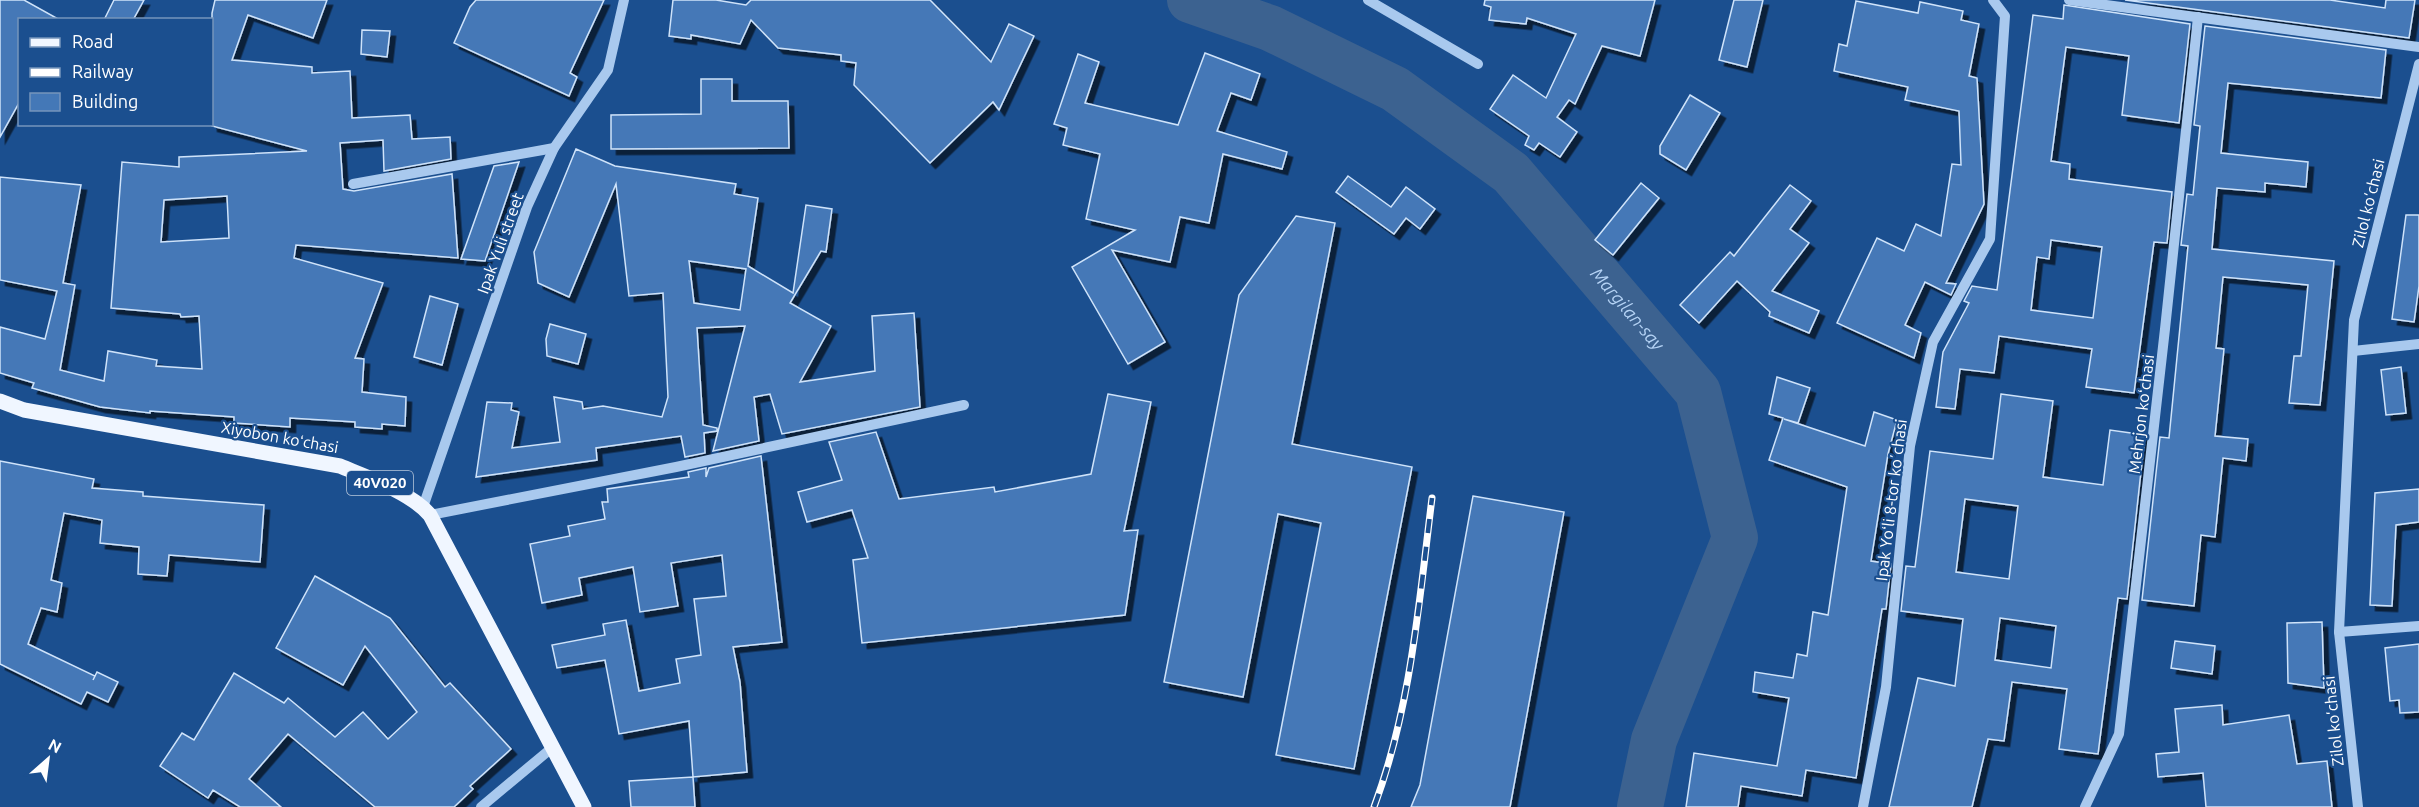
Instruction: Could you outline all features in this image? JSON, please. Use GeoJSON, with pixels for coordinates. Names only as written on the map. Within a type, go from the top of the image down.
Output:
{"type":"FeatureCollection","features":[{"type":"Feature","properties":{"kind":"main road","name":"Xiyobon koʻchasi"},"geometry":{"type":"LineString","coordinates":[[0,401],[24,410],[340,466],[382,483],[427,511]]}},
{"type":"Feature","properties":{"kind":"main road"},"geometry":{"type":"LineString","coordinates":[[427,511],[584,807]]}},
{"type":"Feature","properties":{"kind":"street","name":"Ipak Yuli street"},"geometry":{"type":"LineString","coordinates":[[427,511],[527,207],[554,148],[608,70],[624,0]]}},
{"type":"Feature","properties":{"kind":"street"},"geometry":{"type":"LineString","coordinates":[[1368,0],[1478,63]]}},
{"type":"Feature","properties":{"kind":"street","name":"Ipak Yoʻli 8-tor koʼchasi"},"geometry":{"type":"LineString","coordinates":[[1863,807],[1886,687],[1910,446],[1933,342],[1990,239],[2006,16],[1994,0]]}},
{"type":"Feature","properties":{"kind":"street"},"geometry":{"type":"LineString","coordinates":[[2069,0],[2419,47]]}},
{"type":"Feature","properties":{"kind":"street","name":"Mehrjon koʻchasi"},"geometry":{"type":"LineString","coordinates":[[2085,807],[2119,734],[2198,17]]}},
{"type":"Feature","properties":{"kind":"street","name":"Zilol ko‘chasi"},"geometry":{"type":"LineString","coordinates":[[2358,807],[2339,632],[2354,320],[2419,64]]}},
{"type":"Feature","properties":{"kind":"street"},"geometry":{"type":"LineString","coordinates":[[353,184],[554,148]]}},
{"type":"Feature","properties":{"kind":"street"},"geometry":{"type":"LineString","coordinates":[[2353,351],[2419,344]]}},
{"type":"Feature","properties":{"kind":"street"},"geometry":{"type":"LineString","coordinates":[[427,511],[676,467],[964,405]]}},
{"type":"Feature","properties":{"kind":"street"},"geometry":{"type":"LineString","coordinates":[[2339,632],[2419,626]]}},
{"type":"Feature","properties":{"kind":"street"},"geometry":{"type":"LineString","coordinates":[[481,807],[553,747]]}},
{"type":"Feature","properties":{"kind":"building"},"geometry":{"type":"Polygon","coordinates":[[[0,0],[24,0],[56,18],[18,18],[18,105],[0,137],[0,0]]]}},
{"type":"Feature","properties":{"kind":"building"},"geometry":{"type":"Polygon","coordinates":[[[114,0],[144,0],[134,18],[105,18],[114,0]]]}},
{"type":"Feature","properties":{"kind":"building"},"geometry":{"type":"Polygon","coordinates":[[[215,0],[327,0],[313,38],[248,15],[232,60],[312,67],[312,73],[350,71],[352,118],[410,115],[412,139],[450,137],[451,159],[384,171],[383,140],[340,143],[343,189],[354,191],[452,174],[458,258],[296,245],[294,258],[383,283],[355,358],[364,359],[362,392],[406,397],[405,426],[382,424],[382,429],[355,427],[355,422],[290,418],[290,427],[234,423],[234,417],[150,411],[150,413],[100,407],[32,388],[34,383],[0,373],[0,327],[45,339],[57,291],[0,280],[0,177],[81,185],[63,283],[75,285],[60,370],[104,381],[108,351],[157,360],[156,366],[202,369],[199,316],[181,317],[180,314],[111,308],[122,162],[179,167],[179,157],[307,151],[212,126],[212,18],[215,0]],[[227,196],[164,200],[161,242],[229,238],[227,196]]]}},
{"type":"Feature","properties":{"kind":"building"},"geometry":{"type":"Polygon","coordinates":[[[476,0],[604,0],[570,73],[577,77],[569,96],[454,43],[470,7],[476,0]]]}},
{"type":"Feature","properties":{"kind":"building"},"geometry":{"type":"Polygon","coordinates":[[[673,0],[716,0],[746,5],[751,0],[930,0],[991,62],[1009,24],[1034,36],[999,110],[993,102],[930,163],[854,85],[856,63],[841,61],[841,55],[778,48],[751,20],[740,44],[691,35],[691,39],[669,36],[673,0]]]}},
{"type":"Feature","properties":{"kind":"building"},"geometry":{"type":"Polygon","coordinates":[[[1485,0],[1655,0],[1640,56],[1602,46],[1575,104],[1569,100],[1557,117],[1577,132],[1560,157],[1539,143],[1534,150],[1525,145],[1529,136],[1490,109],[1513,75],[1546,98],[1576,34],[1527,18],[1526,24],[1489,20],[1491,7],[1484,5],[1485,0]]]}},
{"type":"Feature","properties":{"kind":"building"},"geometry":{"type":"Polygon","coordinates":[[[1734,0],[1763,0],[1747,67],[1719,60],[1734,0]]]}},
{"type":"Feature","properties":{"kind":"building"},"geometry":{"type":"Polygon","coordinates":[[[2125,0],[2330,0],[2385,8],[2386,0],[2415,0],[2409,38],[2125,0]]]}},
{"type":"Feature","properties":{"kind":"building"},"geometry":{"type":"Polygon","coordinates":[[[1856,1],[1918,13],[1920,2],[1963,11],[1961,20],[1979,24],[1969,76],[1977,78],[1984,204],[1946,283],[1956,284],[1951,295],[1925,282],[1905,325],[1921,333],[1914,358],[1837,323],[1877,238],[1904,251],[1916,224],[1941,236],[1952,164],[1961,165],[1959,111],[1905,100],[1908,87],[1834,71],[1839,44],[1847,46],[1856,1]]]}},
{"type":"Feature","properties":{"kind":"building"},"geometry":{"type":"Polygon","coordinates":[[[2064,5],[2190,24],[2179,123],[2122,115],[2129,56],[2066,47],[2051,161],[2070,164],[2069,179],[2172,192],[2167,243],[2154,242],[2134,393],[2086,387],[2092,349],[1999,336],[1994,373],[1960,369],[1955,409],[1936,407],[1943,352],[1969,303],[1964,301],[1972,286],[1997,290],[2033,15],[2063,19],[2064,5]],[[2051,240],[2049,259],[2037,257],[2031,310],[2093,318],[2102,247],[2051,240]]]}},
{"type":"Feature","properties":{"kind":"building"},"geometry":{"type":"Polygon","coordinates":[[[2205,26],[2386,50],[2381,98],[2228,83],[2221,153],[2308,162],[2306,187],[2265,183],[2265,192],[2217,188],[2212,249],[2334,261],[2320,405],[2289,403],[2294,356],[2301,356],[2308,285],[2223,277],[2216,348],[2224,349],[2215,436],[2248,439],[2246,461],[2223,458],[2215,537],[2201,535],[2194,606],[2142,600],[2160,437],[2169,438],[2188,246],[2181,245],[2187,194],[2193,195],[2200,126],[2194,125],[2205,26]]]}},
{"type":"Feature","properties":{"kind":"building"},"geometry":{"type":"Polygon","coordinates":[[[362,30],[390,31],[387,57],[361,54],[362,30]]]}},
{"type":"Feature","properties":{"kind":"building"},"geometry":{"type":"Polygon","coordinates":[[[1205,53],[1260,74],[1251,100],[1231,93],[1217,131],[1287,152],[1282,169],[1223,154],[1209,223],[1180,217],[1170,262],[1112,250],[1165,342],[1128,364],[1072,267],[1135,230],[1086,219],[1100,154],[1063,145],[1067,128],[1054,124],[1078,54],[1099,62],[1085,103],[1178,125],[1205,53]]]}},
{"type":"Feature","properties":{"kind":"building"},"geometry":{"type":"Polygon","coordinates":[[[701,79],[732,79],[732,101],[788,101],[789,148],[611,149],[611,115],[701,114],[701,79]]]}},
{"type":"Feature","properties":{"kind":"building"},"geometry":{"type":"Polygon","coordinates":[[[1690,95],[1720,113],[1686,170],[1660,154],[1660,146],[1690,95]]]}},
{"type":"Feature","properties":{"kind":"building"},"geometry":{"type":"Polygon","coordinates":[[[576,149],[615,166],[736,184],[734,194],[758,198],[748,266],[793,293],[806,205],[832,209],[826,252],[821,251],[790,303],[831,326],[800,382],[875,371],[872,316],[914,313],[920,407],[782,434],[770,394],[754,397],[759,441],[713,451],[745,326],[697,328],[703,425],[717,428],[717,431],[704,433],[705,453],[685,457],[681,436],[596,448],[597,460],[476,477],[487,402],[512,403],[511,410],[519,412],[512,448],[560,442],[554,397],[582,402],[583,409],[603,406],[662,417],[668,397],[663,293],[629,296],[616,184],[569,297],[538,283],[534,252],[576,149]],[[689,261],[694,303],[740,310],[746,269],[689,261]]]}},
{"type":"Feature","properties":{"kind":"building"},"geometry":{"type":"Polygon","coordinates":[[[519,162],[485,261],[461,259],[494,166],[519,162]]]}},
{"type":"Feature","properties":{"kind":"building"},"geometry":{"type":"Polygon","coordinates":[[[1348,176],[1391,207],[1406,187],[1435,209],[1420,229],[1406,218],[1394,234],[1336,192],[1348,176]]]}},
{"type":"Feature","properties":{"kind":"building"},"geometry":{"type":"Polygon","coordinates":[[[1641,183],[1659,198],[1613,255],[1595,240],[1641,183]]]}},
{"type":"Feature","properties":{"kind":"building"},"geometry":{"type":"Polygon","coordinates":[[[1790,185],[1811,201],[1790,229],[1809,243],[1772,291],[1819,311],[1809,333],[1769,316],[1770,312],[1737,281],[1699,323],[1680,305],[1730,252],[1734,256],[1790,185]]]}},
{"type":"Feature","properties":{"kind":"building"},"geometry":{"type":"Polygon","coordinates":[[[2406,215],[2419,215],[2419,286],[2414,322],[2392,319],[2406,215]]]}},
{"type":"Feature","properties":{"kind":"building"},"geometry":{"type":"Polygon","coordinates":[[[1296,216],[1335,223],[1292,444],[1412,467],[1354,769],[1276,755],[1321,523],[1278,514],[1243,697],[1164,682],[1239,295],[1296,216]]]}},
{"type":"Feature","properties":{"kind":"building"},"geometry":{"type":"Polygon","coordinates":[[[430,296],[458,304],[442,365],[414,357],[430,296]]]}},
{"type":"Feature","properties":{"kind":"building"},"geometry":{"type":"Polygon","coordinates":[[[550,324],[586,334],[578,364],[547,356],[546,339],[550,324]]]}},
{"type":"Feature","properties":{"kind":"building"},"geometry":{"type":"Polygon","coordinates":[[[2401,367],[2406,413],[2386,415],[2381,370],[2401,367]]]}},
{"type":"Feature","properties":{"kind":"building"},"geometry":{"type":"Polygon","coordinates":[[[1777,377],[1810,388],[1798,423],[1784,419],[1865,446],[1874,412],[1897,420],[1888,454],[1871,561],[1891,564],[1886,609],[1882,609],[1856,778],[1806,770],[1802,796],[1741,786],[1738,807],[1686,807],[1694,753],[1777,766],[1789,698],[1753,692],[1755,672],[1793,678],[1797,654],[1807,656],[1813,612],[1828,615],[1847,487],[1769,460],[1783,418],[1769,414],[1777,377]]]}},
{"type":"Feature","properties":{"kind":"building"},"geometry":{"type":"Polygon","coordinates":[[[1108,394],[1151,402],[1124,531],[1138,530],[1125,615],[862,643],[853,560],[868,558],[852,510],[807,522],[798,492],[842,480],[829,442],[876,432],[899,499],[994,487],[995,492],[1091,474],[1108,394]]]}},
{"type":"Feature","properties":{"kind":"building"},"geometry":{"type":"Polygon","coordinates":[[[2001,394],[2053,401],[2043,477],[2103,485],[2110,430],[2145,435],[2127,599],[2118,598],[2098,754],[2059,749],[2067,689],[2012,682],[2004,741],[1988,739],[1972,807],[1889,807],[1918,678],[1955,686],[1963,619],[1901,611],[1906,566],[1915,567],[1930,451],[1993,459],[2001,394]],[[1965,499],[1956,572],[2009,579],[2018,506],[1965,499]],[[2000,618],[1995,660],[2051,668],[2056,626],[2000,618]]]}},
{"type":"Feature","properties":{"kind":"building"},"geometry":{"type":"Polygon","coordinates":[[[761,456],[782,642],[733,647],[740,682],[747,772],[693,777],[689,721],[619,734],[605,660],[557,668],[552,645],[605,635],[603,624],[626,620],[639,691],[680,683],[676,659],[701,655],[694,599],[726,596],[722,555],[671,563],[678,606],[640,612],[633,567],[579,578],[582,595],[542,603],[530,544],[570,536],[568,526],[605,519],[602,502],[608,502],[607,489],[689,477],[688,472],[706,468],[706,477],[709,468],[761,456]]]}},
{"type":"Feature","properties":{"kind":"building"},"geometry":{"type":"Polygon","coordinates":[[[0,461],[94,479],[92,488],[143,492],[143,496],[264,505],[260,562],[169,555],[167,576],[138,574],[139,547],[100,543],[102,520],[64,513],[51,580],[62,583],[57,612],[41,608],[28,644],[95,676],[97,672],[118,682],[108,702],[87,692],[81,704],[0,664],[0,461]]]}},
{"type":"Feature","properties":{"kind":"building"},"geometry":{"type":"Polygon","coordinates":[[[2419,489],[2419,522],[2396,525],[2392,606],[2370,605],[2375,493],[2419,489]]]}},
{"type":"Feature","properties":{"kind":"building"},"geometry":{"type":"Polygon","coordinates":[[[1473,496],[1564,512],[1510,807],[1411,807],[1420,785],[1473,496]]]}},
{"type":"Feature","properties":{"kind":"building"},"geometry":{"type":"Polygon","coordinates":[[[315,576],[390,618],[445,687],[450,683],[511,749],[470,786],[473,789],[454,807],[375,807],[288,734],[249,779],[281,807],[240,807],[213,790],[208,798],[160,766],[182,733],[194,740],[234,673],[284,703],[288,698],[335,737],[363,712],[388,739],[417,712],[365,646],[343,685],[276,648],[315,576]]]}},
{"type":"Feature","properties":{"kind":"building"},"geometry":{"type":"Polygon","coordinates":[[[2322,622],[2324,688],[2288,683],[2287,623],[2322,622]]]}},
{"type":"Feature","properties":{"kind":"building"},"geometry":{"type":"Polygon","coordinates":[[[2175,641],[2215,646],[2212,674],[2171,668],[2175,641]]]}},
{"type":"Feature","properties":{"kind":"building"},"geometry":{"type":"Polygon","coordinates":[[[2419,644],[2419,712],[2400,713],[2399,700],[2390,701],[2385,648],[2419,644]]]}},
{"type":"Feature","properties":{"kind":"building"},"geometry":{"type":"Polygon","coordinates":[[[2222,705],[2223,725],[2289,715],[2297,764],[2327,761],[2332,807],[2206,807],[2203,773],[2158,777],[2156,754],[2179,752],[2175,709],[2222,705]]]}},
{"type":"Feature","properties":{"kind":"building"},"geometry":{"type":"Polygon","coordinates":[[[693,777],[695,807],[631,807],[629,781],[693,777]]]}},
{"type":"Feature","properties":{"kind":"waterway","name":"Margilan-say"},"geometry":{"type":"LineString","coordinates":[[1190,0],[1270,28],[1395,89],[1511,173],[1698,392],[1735,538],[1654,740],[1640,807]]}},
{"type":"Feature","properties":{"kind":"railway"},"geometry":{"type":"LineString","coordinates":[[1374,807],[1387,770],[1405,693],[1418,615],[1432,498]]}}]}
